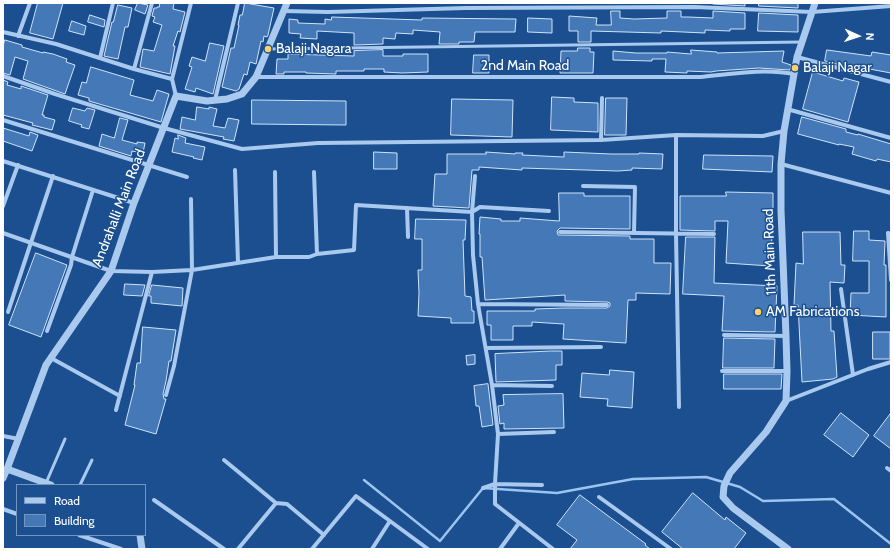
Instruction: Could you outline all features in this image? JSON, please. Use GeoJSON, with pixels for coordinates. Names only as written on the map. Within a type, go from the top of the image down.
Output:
{"type":"FeatureCollection","features":[{"type":"Feature","properties":{"kind":"street"},"geometry":{"type":"LineString","coordinates":[[18,36],[30,3]]}},
{"type":"Feature","properties":{"kind":"street"},"geometry":{"type":"LineString","coordinates":[[100,58],[113,3]]}},
{"type":"Feature","properties":{"kind":"street"},"geometry":{"type":"LineString","coordinates":[[134,69],[152,3]]}},
{"type":"Feature","properties":{"kind":"street"},"geometry":{"type":"LineString","coordinates":[[191,3],[172,79],[176,96],[207,101],[227,99],[242,94],[256,77],[287,3]]}},
{"type":"Feature","properties":{"kind":"street"},"geometry":{"type":"LineString","coordinates":[[215,100],[238,3]]}},
{"type":"Feature","properties":{"kind":"street","name":"11th Main Road"},"geometry":{"type":"LineString","coordinates":[[786,401],[787,371],[781,210],[781,164],[787,109],[797,57],[815,3]]}},
{"type":"Feature","properties":{"kind":"street"},"geometry":{"type":"LineString","coordinates":[[284,11],[328,12],[466,8],[679,7],[812,12],[891,6]]}},
{"type":"Feature","properties":{"kind":"street"},"geometry":{"type":"LineString","coordinates":[[3,32],[56,44],[134,69],[172,79]]}},
{"type":"Feature","properties":{"kind":"street"},"geometry":{"type":"LineString","coordinates":[[797,57],[891,82]]}},
{"type":"Feature","properties":{"kind":"street","name":"2nd Main Road"},"geometry":{"type":"LineString","coordinates":[[256,77],[700,77],[760,72],[794,74]]}},
{"type":"Feature","properties":{"kind":"street"},"geometry":{"type":"LineString","coordinates":[[3,76],[164,128],[242,148],[318,143],[601,140],[676,135],[763,136],[784,131]]}},
{"type":"Feature","properties":{"kind":"street","name":"Andrahalli Main Road"},"geometry":{"type":"LineString","coordinates":[[3,478],[46,365],[111,271],[134,203],[176,96]]}},
{"type":"Feature","properties":{"kind":"street"},"geometry":{"type":"LineString","coordinates":[[601,140],[602,98]]}},
{"type":"Feature","properties":{"kind":"street"},"geometry":{"type":"LineString","coordinates":[[787,109],[891,138]]}},
{"type":"Feature","properties":{"kind":"street"},"geometry":{"type":"LineString","coordinates":[[3,120],[187,177]]}},
{"type":"Feature","properties":{"kind":"street"},"geometry":{"type":"LineString","coordinates":[[676,135],[679,407]]}},
{"type":"Feature","properties":{"kind":"street"},"geometry":{"type":"LineString","coordinates":[[3,161],[134,203]]}},
{"type":"Feature","properties":{"kind":"street"},"geometry":{"type":"LineString","coordinates":[[781,164],[891,193]]}},
{"type":"Feature","properties":{"kind":"street"},"geometry":{"type":"LineString","coordinates":[[3,206],[18,165]]}},
{"type":"Feature","properties":{"kind":"street"},"geometry":{"type":"LineString","coordinates":[[235,170],[238,263]]}},
{"type":"Feature","properties":{"kind":"street"},"geometry":{"type":"LineString","coordinates":[[275,172],[276,257]]}},
{"type":"Feature","properties":{"kind":"street"},"geometry":{"type":"LineString","coordinates":[[314,172],[317,254]]}},
{"type":"Feature","properties":{"kind":"street"},"geometry":{"type":"LineString","coordinates":[[8,312],[53,176]]}},
{"type":"Feature","properties":{"kind":"street"},"geometry":{"type":"LineString","coordinates":[[475,176],[472,212],[473,256],[478,304],[492,385],[498,434],[495,504],[553,549]]}},
{"type":"Feature","properties":{"kind":"street"},"geometry":{"type":"LineString","coordinates":[[582,186],[635,187],[634,233]]}},
{"type":"Feature","properties":{"kind":"street"},"geometry":{"type":"LineString","coordinates":[[47,331],[71,265],[72,257],[93,190]]}},
{"type":"Feature","properties":{"kind":"street"},"geometry":{"type":"LineString","coordinates":[[166,395],[174,366],[192,270],[191,198]]}},
{"type":"Feature","properties":{"kind":"street"},"geometry":{"type":"LineString","coordinates":[[3,233],[111,271],[152,272],[192,270],[276,257],[309,257],[317,254],[354,250],[356,205],[472,212],[480,207],[549,211]]}},
{"type":"Feature","properties":{"kind":"street"},"geometry":{"type":"LineString","coordinates":[[407,208],[408,237]]}},
{"type":"Feature","properties":{"kind":"street"},"geometry":{"type":"LineString","coordinates":[[560,232],[714,234]]}},
{"type":"Feature","properties":{"kind":"street"},"geometry":{"type":"LineString","coordinates":[[891,234],[888,233],[891,280]]}},
{"type":"Feature","properties":{"kind":"street"},"geometry":{"type":"LineString","coordinates":[[116,410],[141,320],[152,272]]}},
{"type":"Feature","properties":{"kind":"street"},"geometry":{"type":"LineString","coordinates":[[841,289],[853,375]]}},
{"type":"Feature","properties":{"kind":"street"},"geometry":{"type":"LineString","coordinates":[[478,304],[607,305]]}},
{"type":"Feature","properties":{"kind":"street"},"geometry":{"type":"LineString","coordinates":[[724,335],[786,336]]}},
{"type":"Feature","properties":{"kind":"street"},"geometry":{"type":"LineString","coordinates":[[486,348],[601,347]]}},
{"type":"Feature","properties":{"kind":"street"},"geometry":{"type":"LineString","coordinates":[[51,358],[120,396]]}},
{"type":"Feature","properties":{"kind":"street"},"geometry":{"type":"LineString","coordinates":[[788,549],[733,508],[723,497],[724,486],[730,473],[766,432],[786,401],[891,362]]}},
{"type":"Feature","properties":{"kind":"street"},"geometry":{"type":"LineString","coordinates":[[722,371],[787,371]]}},
{"type":"Feature","properties":{"kind":"street"},"geometry":{"type":"LineString","coordinates":[[492,385],[552,386]]}},
{"type":"Feature","properties":{"kind":"street"},"geometry":{"type":"LineString","coordinates":[[498,434],[554,432]]}},
{"type":"Feature","properties":{"kind":"street"},"geometry":{"type":"LineString","coordinates":[[3,436],[19,439]]}},
{"type":"Feature","properties":{"kind":"street"},"geometry":{"type":"LineString","coordinates":[[224,460],[276,503],[287,504],[324,535]]}},
{"type":"Feature","properties":{"kind":"street"},"geometry":{"type":"LineString","coordinates":[[7,469],[48,484]]}},
{"type":"Feature","properties":{"kind":"street"},"geometry":{"type":"LineString","coordinates":[[483,488],[495,484],[542,485]]}},
{"type":"Feature","properties":{"kind":"street"},"geometry":{"type":"LineString","coordinates":[[312,549],[356,496],[428,549]]}},
{"type":"Feature","properties":{"kind":"street"},"geometry":{"type":"LineString","coordinates":[[599,497],[671,549]]}},
{"type":"Feature","properties":{"kind":"street"},"geometry":{"type":"LineString","coordinates":[[154,500],[224,549]]}},
{"type":"Feature","properties":{"kind":"street"},"geometry":{"type":"LineString","coordinates":[[238,549],[276,503]]}},
{"type":"Feature","properties":{"kind":"street"},"geometry":{"type":"LineString","coordinates":[[3,509],[16,514]]}},
{"type":"Feature","properties":{"kind":"street"},"geometry":{"type":"LineString","coordinates":[[372,549],[390,521]]}},
{"type":"Feature","properties":{"kind":"street"},"geometry":{"type":"LineString","coordinates":[[500,549],[519,523]]}},
{"type":"Feature","properties":{"kind":"street"},"geometry":{"type":"LineString","coordinates":[[83,536],[121,549]]}},
{"type":"Feature","properties":{"kind":"street"},"geometry":{"type":"LineString","coordinates":[[140,536],[142,549]]}},
{"type":"Feature","properties":{"kind":"lane"},"geometry":{"type":"LineString","coordinates":[[268,49],[802,42]]}},
{"type":"Feature","properties":{"kind":"lane"},"geometry":{"type":"LineString","coordinates":[[48,484],[65,439]]}},
{"type":"Feature","properties":{"kind":"lane"},"geometry":{"type":"LineString","coordinates":[[80,484],[92,460]]}},
{"type":"Feature","properties":{"kind":"building"},"geometry":{"type":"Polygon","coordinates":[[[38,3],[63,3],[53,39],[30,33],[38,3]]]}},
{"type":"Feature","properties":{"kind":"building"},"geometry":{"type":"Polygon","coordinates":[[[138,3],[148,5],[145,14],[135,10],[138,3]]]}},
{"type":"Feature","properties":{"kind":"building"},"geometry":{"type":"Polygon","coordinates":[[[160,3],[174,3],[173,9],[185,12],[180,32],[178,31],[173,46],[175,46],[170,74],[140,67],[143,49],[154,51],[162,25],[153,22],[155,17],[152,16],[154,8],[159,7],[160,3]]]}},
{"type":"Feature","properties":{"kind":"building"},"geometry":{"type":"Polygon","coordinates":[[[245,3],[274,8],[268,35],[267,37],[264,36],[263,42],[261,41],[256,64],[250,62],[247,75],[244,74],[239,89],[236,91],[222,87],[231,48],[234,48],[240,15],[242,15],[245,3]]]}},
{"type":"Feature","properties":{"kind":"building"},"geometry":{"type":"Polygon","coordinates":[[[745,3],[745,6],[713,4],[745,3]]]}},
{"type":"Feature","properties":{"kind":"building"},"geometry":{"type":"Polygon","coordinates":[[[759,3],[798,3],[798,8],[759,6],[759,3]]]}},
{"type":"Feature","properties":{"kind":"building"},"geometry":{"type":"Polygon","coordinates":[[[118,5],[132,8],[128,27],[125,27],[118,59],[104,56],[112,22],[118,5]]]}},
{"type":"Feature","properties":{"kind":"building"},"geometry":{"type":"Polygon","coordinates":[[[611,11],[620,11],[620,18],[634,19],[667,18],[667,11],[681,11],[681,17],[713,18],[713,11],[745,13],[745,29],[730,29],[730,31],[705,30],[705,33],[661,31],[661,33],[591,31],[591,42],[578,42],[578,31],[569,31],[569,16],[597,18],[596,25],[611,25],[611,11]]]}},
{"type":"Feature","properties":{"kind":"building"},"geometry":{"type":"Polygon","coordinates":[[[759,13],[798,15],[798,32],[758,31],[759,13]]]}},
{"type":"Feature","properties":{"kind":"building"},"geometry":{"type":"Polygon","coordinates":[[[90,15],[105,20],[104,27],[88,22],[90,15]]]}},
{"type":"Feature","properties":{"kind":"building"},"geometry":{"type":"Polygon","coordinates":[[[332,17],[422,20],[422,18],[516,19],[515,32],[475,32],[474,42],[459,42],[459,44],[439,44],[440,32],[413,30],[413,34],[396,33],[395,39],[383,38],[383,44],[354,45],[354,33],[317,31],[317,39],[300,38],[301,34],[289,33],[289,19],[298,20],[298,23],[325,24],[325,19],[331,20],[332,17]]]}},
{"type":"Feature","properties":{"kind":"building"},"geometry":{"type":"Polygon","coordinates":[[[528,18],[552,19],[552,33],[528,32],[528,18]]]}},
{"type":"Feature","properties":{"kind":"building"},"geometry":{"type":"Polygon","coordinates":[[[72,21],[86,26],[84,35],[69,31],[72,21]]]}},
{"type":"Feature","properties":{"kind":"building"},"geometry":{"type":"Polygon","coordinates":[[[5,40],[22,45],[22,47],[43,53],[53,54],[67,59],[66,62],[75,65],[65,94],[23,79],[28,61],[15,57],[10,75],[3,73],[3,47],[5,40]]]}},
{"type":"Feature","properties":{"kind":"building"},"geometry":{"type":"Polygon","coordinates":[[[210,43],[224,46],[213,94],[196,88],[195,92],[185,89],[192,67],[189,66],[192,57],[205,61],[210,43]]]}},
{"type":"Feature","properties":{"kind":"building"},"geometry":{"type":"Polygon","coordinates":[[[578,48],[590,48],[590,52],[594,52],[593,73],[560,73],[561,51],[577,51],[578,48]]]}},
{"type":"Feature","properties":{"kind":"building"},"geometry":{"type":"Polygon","coordinates":[[[383,50],[383,56],[428,54],[428,72],[402,73],[384,72],[384,69],[364,69],[364,71],[336,71],[336,74],[284,72],[284,74],[276,74],[277,59],[288,59],[288,54],[354,56],[354,51],[383,50]]]}},
{"type":"Feature","properties":{"kind":"building"},"geometry":{"type":"Polygon","coordinates":[[[691,50],[717,53],[784,51],[782,62],[791,65],[790,70],[759,68],[711,72],[687,71],[687,73],[665,72],[666,59],[652,59],[652,61],[613,60],[613,51],[691,54],[691,50]]]}},
{"type":"Feature","properties":{"kind":"building"},"geometry":{"type":"Polygon","coordinates":[[[827,50],[871,56],[872,52],[891,55],[891,73],[848,65],[848,67],[825,61],[827,50]]]}},
{"type":"Feature","properties":{"kind":"building"},"geometry":{"type":"Polygon","coordinates":[[[474,55],[489,55],[489,73],[473,73],[474,55]]]}},
{"type":"Feature","properties":{"kind":"building"},"geometry":{"type":"Polygon","coordinates":[[[91,67],[134,80],[130,95],[153,101],[157,90],[169,94],[161,122],[89,101],[89,98],[78,95],[82,82],[86,83],[91,67]]]}},
{"type":"Feature","properties":{"kind":"building"},"geometry":{"type":"Polygon","coordinates":[[[813,72],[843,81],[844,78],[859,82],[848,122],[803,109],[813,72]]]}},
{"type":"Feature","properties":{"kind":"building"},"geometry":{"type":"Polygon","coordinates":[[[3,80],[8,82],[7,85],[21,89],[21,86],[48,95],[42,115],[55,120],[52,130],[3,115],[3,80]]]}},
{"type":"Feature","properties":{"kind":"building"},"geometry":{"type":"Polygon","coordinates":[[[552,97],[574,98],[574,102],[598,103],[598,132],[551,130],[552,97]]]}},
{"type":"Feature","properties":{"kind":"building"},"geometry":{"type":"Polygon","coordinates":[[[606,98],[627,98],[626,135],[605,135],[606,98]]]}},
{"type":"Feature","properties":{"kind":"building"},"geometry":{"type":"Polygon","coordinates":[[[452,99],[513,100],[512,137],[451,135],[452,99]]]}},
{"type":"Feature","properties":{"kind":"building"},"geometry":{"type":"Polygon","coordinates":[[[252,100],[346,101],[346,125],[252,124],[252,100]]]}},
{"type":"Feature","properties":{"kind":"building"},"geometry":{"type":"Polygon","coordinates":[[[197,107],[217,109],[213,126],[225,128],[228,118],[239,120],[234,141],[223,139],[224,137],[180,129],[182,117],[195,120],[197,107]]]}},
{"type":"Feature","properties":{"kind":"building"},"geometry":{"type":"Polygon","coordinates":[[[73,108],[85,111],[87,108],[95,110],[89,129],[69,121],[73,108]]]}},
{"type":"Feature","properties":{"kind":"building"},"geometry":{"type":"Polygon","coordinates":[[[802,117],[846,129],[846,132],[891,144],[891,162],[877,159],[876,161],[852,154],[854,147],[839,145],[798,134],[802,117]]]}},
{"type":"Feature","properties":{"kind":"building"},"geometry":{"type":"Polygon","coordinates":[[[120,118],[128,120],[122,140],[137,144],[137,142],[145,143],[143,153],[132,151],[131,156],[99,146],[102,134],[114,138],[120,118]]]}},
{"type":"Feature","properties":{"kind":"building"},"geometry":{"type":"Polygon","coordinates":[[[3,128],[29,136],[30,132],[38,135],[32,151],[3,141],[3,128]]]}},
{"type":"Feature","properties":{"kind":"building"},"geometry":{"type":"Polygon","coordinates":[[[178,135],[186,138],[185,143],[205,147],[202,160],[172,152],[175,138],[178,139],[178,135]]]}},
{"type":"Feature","properties":{"kind":"building"},"geometry":{"type":"Polygon","coordinates":[[[374,152],[397,153],[397,169],[374,169],[374,152]]]}},
{"type":"Feature","properties":{"kind":"building"},"geometry":{"type":"Polygon","coordinates":[[[486,152],[515,154],[523,153],[522,155],[564,157],[564,152],[663,154],[662,169],[632,168],[632,170],[618,171],[522,168],[522,170],[479,167],[479,170],[472,170],[469,208],[433,206],[435,174],[447,174],[447,154],[486,154],[486,152]]]}},
{"type":"Feature","properties":{"kind":"building"},"geometry":{"type":"Polygon","coordinates":[[[704,155],[773,156],[772,172],[703,169],[704,155]]]}},
{"type":"Feature","properties":{"kind":"building"},"geometry":{"type":"Polygon","coordinates":[[[726,192],[773,193],[770,266],[726,263],[728,221],[715,221],[715,231],[680,230],[680,196],[726,196],[726,192]]]}},
{"type":"Feature","properties":{"kind":"building"},"geometry":{"type":"Polygon","coordinates":[[[559,193],[584,193],[584,196],[630,196],[630,229],[560,228],[557,231],[558,235],[630,236],[630,239],[654,239],[654,263],[671,263],[670,294],[636,293],[636,300],[628,300],[626,343],[563,339],[564,324],[532,322],[532,326],[513,326],[513,340],[491,340],[491,325],[487,325],[487,311],[535,311],[535,309],[607,308],[610,306],[610,303],[607,302],[565,301],[565,295],[485,300],[482,257],[480,257],[480,217],[501,219],[501,221],[520,221],[520,218],[559,221],[559,193]]]}},
{"type":"Feature","properties":{"kind":"building"},"geometry":{"type":"Polygon","coordinates":[[[416,219],[466,220],[465,240],[463,240],[465,296],[471,297],[472,311],[474,311],[474,323],[451,323],[451,318],[418,316],[418,270],[422,270],[422,239],[415,239],[416,219]]]}},
{"type":"Feature","properties":{"kind":"building"},"geometry":{"type":"Polygon","coordinates":[[[854,231],[869,231],[869,240],[885,241],[884,265],[886,265],[886,317],[850,315],[851,293],[869,293],[869,261],[853,261],[854,231]]]}},
{"type":"Feature","properties":{"kind":"building"},"geometry":{"type":"Polygon","coordinates":[[[803,232],[840,232],[841,265],[845,265],[844,283],[830,282],[831,331],[834,331],[837,377],[833,379],[802,382],[798,305],[794,305],[796,263],[803,264],[803,232]]]}},
{"type":"Feature","properties":{"kind":"building"},"geometry":{"type":"Polygon","coordinates":[[[686,237],[715,237],[714,283],[777,286],[775,332],[722,331],[724,296],[683,294],[686,237]]]}},
{"type":"Feature","properties":{"kind":"building"},"geometry":{"type":"Polygon","coordinates":[[[36,253],[67,265],[41,337],[9,325],[36,253]]]}},
{"type":"Feature","properties":{"kind":"building"},"geometry":{"type":"Polygon","coordinates":[[[125,284],[145,285],[142,296],[124,295],[125,284]]]}},
{"type":"Feature","properties":{"kind":"building"},"geometry":{"type":"Polygon","coordinates":[[[152,285],[183,288],[182,306],[151,303],[151,296],[149,296],[152,285]]]}},
{"type":"Feature","properties":{"kind":"building"},"geometry":{"type":"Polygon","coordinates":[[[143,327],[176,330],[171,361],[169,361],[163,394],[164,399],[166,399],[156,434],[125,425],[135,385],[137,363],[140,363],[143,327]]]}},
{"type":"Feature","properties":{"kind":"building"},"geometry":{"type":"Polygon","coordinates":[[[873,332],[890,332],[890,359],[873,359],[873,332]]]}},
{"type":"Feature","properties":{"kind":"building"},"geometry":{"type":"Polygon","coordinates":[[[724,338],[775,339],[774,368],[723,368],[724,338]]]}},
{"type":"Feature","properties":{"kind":"building"},"geometry":{"type":"Polygon","coordinates":[[[562,351],[562,365],[556,365],[556,380],[496,382],[495,354],[562,351]]]}},
{"type":"Feature","properties":{"kind":"building"},"geometry":{"type":"Polygon","coordinates":[[[475,355],[475,364],[467,365],[466,356],[475,355]]]}},
{"type":"Feature","properties":{"kind":"building"},"geometry":{"type":"Polygon","coordinates":[[[610,370],[634,372],[632,408],[607,406],[608,399],[580,397],[582,373],[609,375],[610,370]]]}},
{"type":"Feature","properties":{"kind":"building"},"geometry":{"type":"Polygon","coordinates":[[[724,374],[782,374],[781,389],[724,389],[724,374]]]}},
{"type":"Feature","properties":{"kind":"building"},"geometry":{"type":"Polygon","coordinates":[[[488,384],[493,425],[482,427],[479,406],[476,406],[474,386],[488,384]]]}},
{"type":"Feature","properties":{"kind":"building"},"geometry":{"type":"Polygon","coordinates":[[[563,394],[564,428],[504,429],[504,423],[500,424],[498,406],[504,405],[503,395],[563,394]]]}},
{"type":"Feature","properties":{"kind":"building"},"geometry":{"type":"Polygon","coordinates":[[[841,413],[869,435],[853,457],[824,435],[841,413]]]}},
{"type":"Feature","properties":{"kind":"building"},"geometry":{"type":"Polygon","coordinates":[[[891,413],[891,449],[874,436],[891,413]]]}},
{"type":"Feature","properties":{"kind":"building"},"geometry":{"type":"Polygon","coordinates":[[[693,493],[725,520],[726,517],[746,533],[734,549],[683,549],[662,532],[693,493]]]}},
{"type":"Feature","properties":{"kind":"building"},"geometry":{"type":"Polygon","coordinates":[[[580,495],[646,544],[645,545],[650,549],[570,549],[577,540],[557,525],[580,495]]]}},
{"type":"Feature","properties":{"kind":"waterway"},"geometry":{"type":"LineString","coordinates":[[364,480],[440,541],[483,488],[557,493],[633,479],[706,477],[740,487],[763,501],[834,499],[891,544]]}},
{"type":"Feature","properties":{"kind":"place","name":"Balaji Nagara"},"geometry":{"type":"Point","coordinates":[268,49]}},
{"type":"Feature","properties":{"kind":"place","name":"Balaji Nagar"},"geometry":{"type":"Point","coordinates":[795,68]}},
{"type":"Feature","properties":{"kind":"place","name":"AM Fabrications"},"geometry":{"type":"Point","coordinates":[758,312]}}]}
